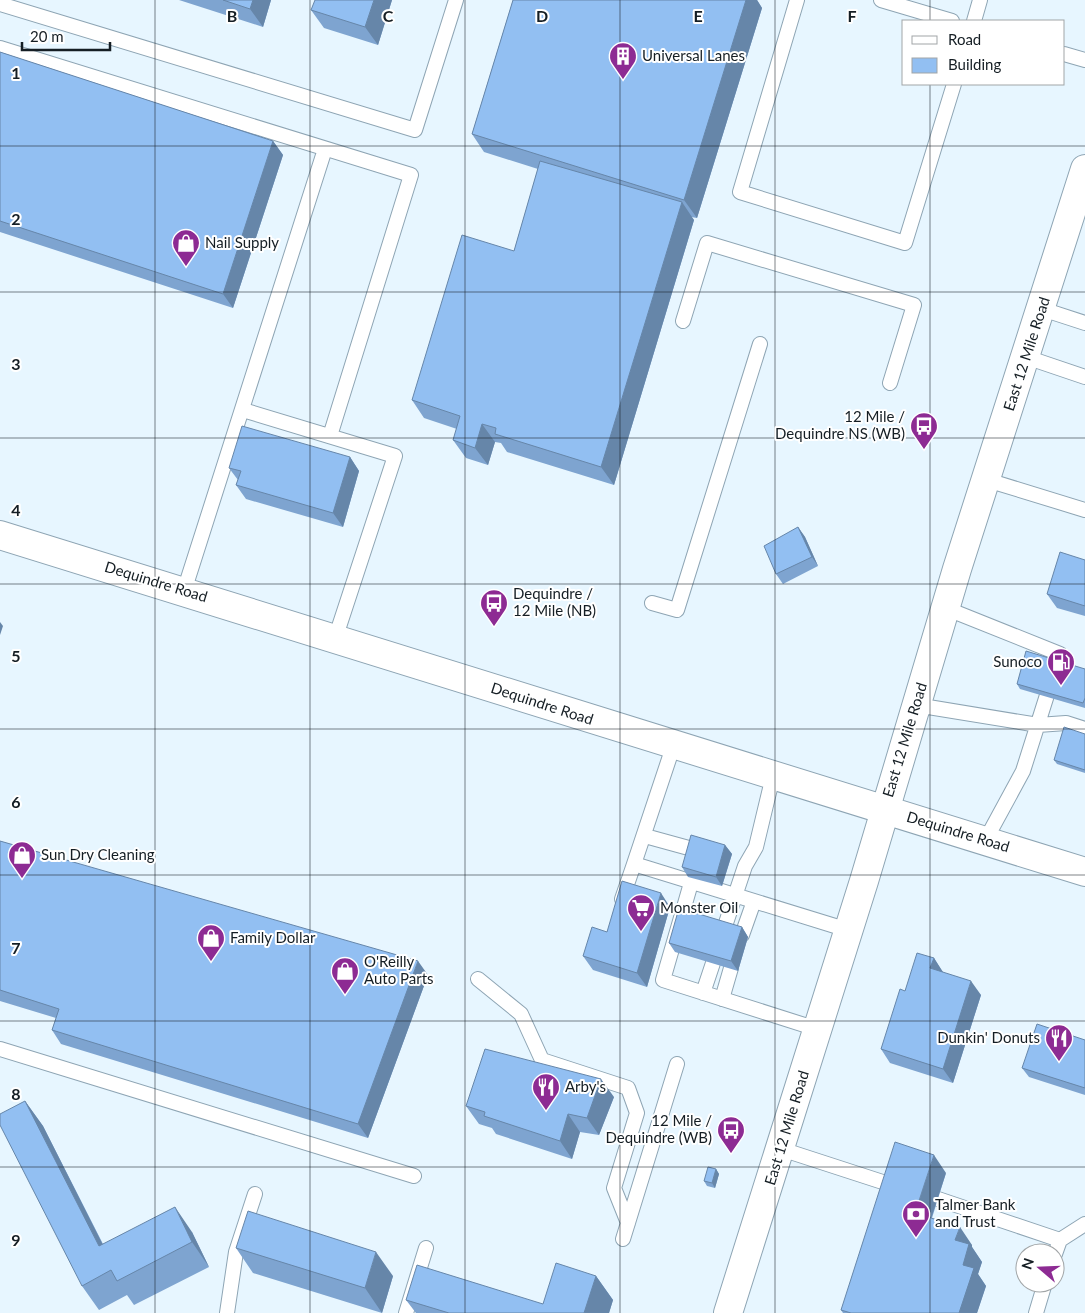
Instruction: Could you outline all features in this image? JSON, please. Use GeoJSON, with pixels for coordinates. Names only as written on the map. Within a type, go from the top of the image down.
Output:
{"type":"FeatureCollection","features":[{"type":"Feature","properties":{"kind":"main road","name":"East 12 Mile Road"},"geometry":{"type":"LineString","coordinates":[[728,1313],[818,1029],[945,608],[1042,309],[1085,169]]}},
{"type":"Feature","properties":{"kind":"main road","name":"Dequindre Road"},"geometry":{"type":"LineString","coordinates":[[0,535],[1085,872]]}},
{"type":"Feature","properties":{"kind":"lane"},"geometry":{"type":"LineString","coordinates":[[0,4],[415,130],[456,0]]}},
{"type":"Feature","properties":{"kind":"lane"},"geometry":{"type":"LineString","coordinates":[[797,0],[740,192],[904,243],[954,85]]}},
{"type":"Feature","properties":{"kind":"lane"},"geometry":{"type":"LineString","coordinates":[[881,0],[949,20]]}},
{"type":"Feature","properties":{"kind":"lane"},"geometry":{"type":"LineString","coordinates":[[974,20],[980,0]]}},
{"type":"Feature","properties":{"kind":"lane"},"geometry":{"type":"LineString","coordinates":[[0,48],[411,176],[330,436]]}},
{"type":"Feature","properties":{"kind":"lane"},"geometry":{"type":"LineString","coordinates":[[1065,54],[1085,60]]}},
{"type":"Feature","properties":{"kind":"lane"},"geometry":{"type":"LineString","coordinates":[[184,591],[205,519],[243,410],[325,149]]}},
{"type":"Feature","properties":{"kind":"lane"},"geometry":{"type":"LineString","coordinates":[[683,321],[707,243],[914,304],[890,383]]}},
{"type":"Feature","properties":{"kind":"lane"},"geometry":{"type":"LineString","coordinates":[[1042,309],[1085,323]]}},
{"type":"Feature","properties":{"kind":"lane"},"geometry":{"type":"LineString","coordinates":[[652,603],[677,610],[760,344]]}},
{"type":"Feature","properties":{"kind":"lane"},"geometry":{"type":"LineString","coordinates":[[1026,357],[1085,377]]}},
{"type":"Feature","properties":{"kind":"lane"},"geometry":{"type":"LineString","coordinates":[[243,410],[395,456],[335,639]]}},
{"type":"Feature","properties":{"kind":"lane"},"geometry":{"type":"LineString","coordinates":[[987,480],[1085,510]]}},
{"type":"Feature","properties":{"kind":"lane"},"geometry":{"type":"LineString","coordinates":[[945,608],[1060,654],[1023,772],[985,841]]}},
{"type":"Feature","properties":{"kind":"lane"},"geometry":{"type":"LineString","coordinates":[[916,705],[1038,725],[1066,723],[1085,730]]}},
{"type":"Feature","properties":{"kind":"lane"},"geometry":{"type":"LineString","coordinates":[[618,914],[674,744]]}},
{"type":"Feature","properties":{"kind":"lane"},"geometry":{"type":"LineString","coordinates":[[724,929],[745,866],[756,847],[773,776]]}},
{"type":"Feature","properties":{"kind":"lane"},"geometry":{"type":"LineString","coordinates":[[644,836],[696,850]]}},
{"type":"Feature","properties":{"kind":"lane"},"geometry":{"type":"LineString","coordinates":[[730,860],[745,866]]}},
{"type":"Feature","properties":{"kind":"lane"},"geometry":{"type":"LineString","coordinates":[[634,864],[848,930]]}},
{"type":"Feature","properties":{"kind":"lane"},"geometry":{"type":"LineString","coordinates":[[691,883],[663,980],[818,1029]]}},
{"type":"Feature","properties":{"kind":"lane"},"geometry":{"type":"LineString","coordinates":[[742,935],[754,901]]}},
{"type":"Feature","properties":{"kind":"lane"},"geometry":{"type":"LineString","coordinates":[[703,993],[713,963]]}},
{"type":"Feature","properties":{"kind":"lane"},"geometry":{"type":"LineString","coordinates":[[722,999],[732,968]]}},
{"type":"Feature","properties":{"kind":"lane"},"geometry":{"type":"LineString","coordinates":[[478,979],[521,1014],[542,1060],[628,1088],[637,1113],[614,1188],[628,1223]]}},
{"type":"Feature","properties":{"kind":"lane"},"geometry":{"type":"LineString","coordinates":[[0,1048],[414,1176]]}},
{"type":"Feature","properties":{"kind":"lane"},"geometry":{"type":"LineString","coordinates":[[623,1239],[677,1064]]}},
{"type":"Feature","properties":{"kind":"lane"},"geometry":{"type":"LineString","coordinates":[[781,1149],[898,1187]]}},
{"type":"Feature","properties":{"kind":"lane"},"geometry":{"type":"LineString","coordinates":[[227,1313],[236,1252],[255,1194]]}},
{"type":"Feature","properties":{"kind":"lane"},"geometry":{"type":"LineString","coordinates":[[938,1200],[1060,1240]]}},
{"type":"Feature","properties":{"kind":"lane"},"geometry":{"type":"LineString","coordinates":[[1059,1243],[1060,1240],[1085,1224]]}},
{"type":"Feature","properties":{"kind":"lane"},"geometry":{"type":"LineString","coordinates":[[406,1313],[426,1248]]}},
{"type":"Feature","properties":{"kind":"lane"},"geometry":{"type":"LineString","coordinates":[[1036,1313],[1042,1293]]}},
{"type":"Feature","properties":{"kind":"building"},"geometry":{"type":"Polygon","coordinates":[[[223,0],[253,0],[250,9],[223,0]]]}},
{"type":"Feature","properties":{"kind":"building"},"geometry":{"type":"Polygon","coordinates":[[[315,0],[374,0],[365,27],[311,10],[315,0]]]}},
{"type":"Feature","properties":{"kind":"building","name":"Universal Lanes"},"geometry":{"type":"Polygon","coordinates":[[[513,0],[746,0],[684,200],[472,134],[513,0]]]}},
{"type":"Feature","properties":{"kind":"building"},"geometry":{"type":"Polygon","coordinates":[[[0,52],[273,141],[223,294],[0,221],[0,52]]]}},
{"type":"Feature","properties":{"kind":"building"},"geometry":{"type":"Polygon","coordinates":[[[540,161],[682,202],[601,467],[495,434],[496,428],[482,424],[475,448],[453,440],[460,416],[412,400],[462,235],[514,251],[540,161]]]}},
{"type":"Feature","properties":{"kind":"building"},"geometry":{"type":"Polygon","coordinates":[[[242,426],[350,457],[333,513],[236,485],[241,471],[229,468],[242,426]]]}},
{"type":"Feature","properties":{"kind":"building"},"geometry":{"type":"Polygon","coordinates":[[[798,527],[812,557],[776,574],[764,546],[798,527]]]}},
{"type":"Feature","properties":{"kind":"building"},"geometry":{"type":"Polygon","coordinates":[[[1060,552],[1085,560],[1085,606],[1047,594],[1060,552]]]}},
{"type":"Feature","properties":{"kind":"building"},"geometry":{"type":"Polygon","coordinates":[[[1026,651],[1085,669],[1085,698],[1083,703],[1017,684],[1026,651]]]}},
{"type":"Feature","properties":{"kind":"building"},"geometry":{"type":"Polygon","coordinates":[[[1064,727],[1085,734],[1085,770],[1054,760],[1064,727]]]}},
{"type":"Feature","properties":{"kind":"building"},"geometry":{"type":"Polygon","coordinates":[[[691,835],[725,845],[716,877],[682,867],[691,835]]]}},
{"type":"Feature","properties":{"kind":"building"},"geometry":{"type":"Polygon","coordinates":[[[0,841],[418,961],[358,1124],[52,1030],[59,1009],[0,990],[0,841]]]}},
{"type":"Feature","properties":{"kind":"building"},"geometry":{"type":"Polygon","coordinates":[[[622,881],[661,893],[637,973],[583,956],[592,927],[607,932],[622,881]]]}},
{"type":"Feature","properties":{"kind":"building"},"geometry":{"type":"Polygon","coordinates":[[[679,908],[742,927],[731,961],[669,943],[679,908]]]}},
{"type":"Feature","properties":{"kind":"building"},"geometry":{"type":"Polygon","coordinates":[[[917,953],[934,958],[930,968],[971,981],[943,1069],[881,1049],[900,989],[905,991],[917,953]]]}},
{"type":"Feature","properties":{"kind":"building","name":"Dunkin' Donuts"},"geometry":{"type":"Polygon","coordinates":[[[1037,1024],[1085,1040],[1085,1088],[1022,1068],[1037,1024]]]}},
{"type":"Feature","properties":{"kind":"building","name":"Arby's"},"geometry":{"type":"Polygon","coordinates":[[[485,1049],[601,1079],[587,1118],[568,1114],[560,1141],[484,1116],[485,1112],[466,1106],[485,1049]]]}},
{"type":"Feature","properties":{"kind":"building"},"geometry":{"type":"Polygon","coordinates":[[[25,1101],[99,1246],[175,1207],[192,1242],[117,1281],[111,1270],[82,1286],[0,1125],[0,1114],[25,1101]]]}},
{"type":"Feature","properties":{"kind":"building","name":"Talmer Bank and Trust"},"geometry":{"type":"Polygon","coordinates":[[[895,1142],[934,1155],[915,1213],[960,1227],[955,1240],[969,1244],[963,1265],[974,1268],[959,1313],[851,1313],[841,1310],[895,1142]]]}},
{"type":"Feature","properties":{"kind":"building"},"geometry":{"type":"Polygon","coordinates":[[[708,1167],[716,1169],[712,1183],[704,1181],[708,1167]]]}},
{"type":"Feature","properties":{"kind":"building"},"geometry":{"type":"Polygon","coordinates":[[[248,1211],[376,1252],[365,1288],[236,1248],[248,1211]]]}},
{"type":"Feature","properties":{"kind":"building"},"geometry":{"type":"Polygon","coordinates":[[[556,1263],[596,1276],[584,1313],[449,1313],[406,1300],[417,1265],[543,1304],[556,1263]]]}},
{"type":"Feature","properties":{"kind":"place","name":"Universal Lanes"},"geometry":{"type":"Point","coordinates":[623,80]}},
{"type":"Feature","properties":{"kind":"place","name":"Nail Supply"},"geometry":{"type":"Point","coordinates":[186,267]}},
{"type":"Feature","properties":{"kind":"place","name":"12 Mile / Dequindre NS (WB)"},"geometry":{"type":"Point","coordinates":[924,450]}},
{"type":"Feature","properties":{"kind":"place","name":"Dequindre / 12 Mile (NB)"},"geometry":{"type":"Point","coordinates":[494,627]}},
{"type":"Feature","properties":{"kind":"place","name":"Sunoco"},"geometry":{"type":"Point","coordinates":[1061,686]}},
{"type":"Feature","properties":{"kind":"place","name":"Sun Dry Cleaning"},"geometry":{"type":"Point","coordinates":[22,879]}},
{"type":"Feature","properties":{"kind":"place","name":"Monster Oil"},"geometry":{"type":"Point","coordinates":[641,932]}},
{"type":"Feature","properties":{"kind":"place","name":"Family Dollar"},"geometry":{"type":"Point","coordinates":[211,962]}},
{"type":"Feature","properties":{"kind":"place","name":"O'Reilly Auto Parts"},"geometry":{"type":"Point","coordinates":[345,995]}},
{"type":"Feature","properties":{"kind":"place","name":"Dunkin' Donuts"},"geometry":{"type":"Point","coordinates":[1059,1062]}},
{"type":"Feature","properties":{"kind":"place","name":"Arby's"},"geometry":{"type":"Point","coordinates":[546,1111]}},
{"type":"Feature","properties":{"kind":"place","name":"12 Mile / Dequindre (WB)"},"geometry":{"type":"Point","coordinates":[731,1154]}},
{"type":"Feature","properties":{"kind":"place","name":"Talmer Bank and Trust"},"geometry":{"type":"Point","coordinates":[916,1238]}}]}
